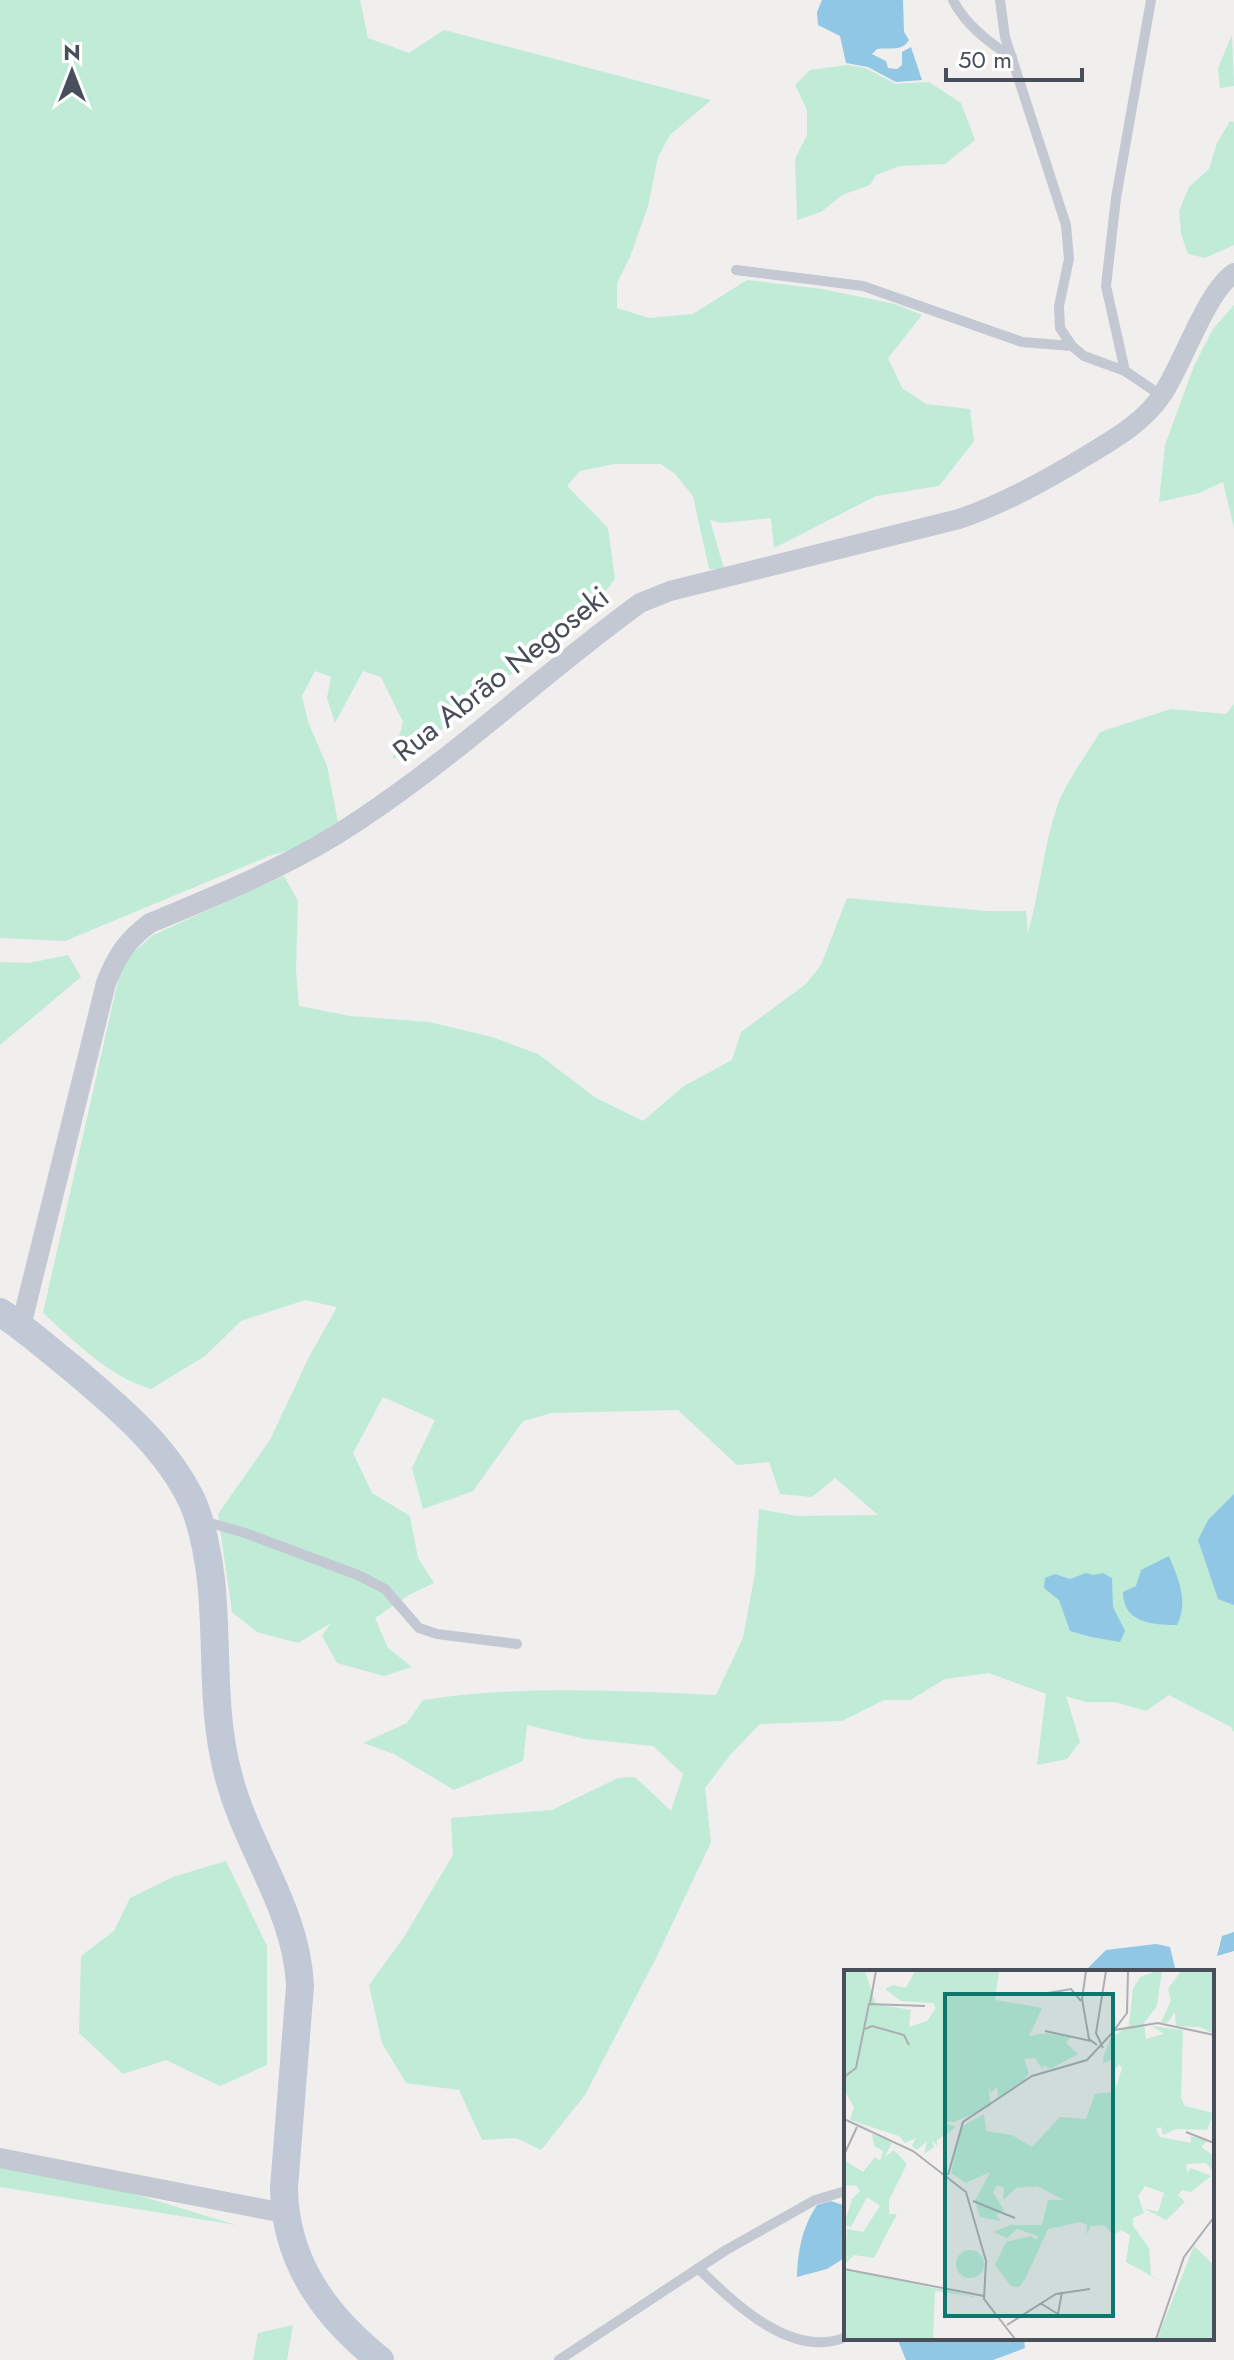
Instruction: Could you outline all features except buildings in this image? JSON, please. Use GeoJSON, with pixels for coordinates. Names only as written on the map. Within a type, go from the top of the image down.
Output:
{"type":"FeatureCollection","features":[{"type":"Feature","properties":{"kind":"street","name":"Rua Abrão Negoseki"},"geometry":{"type":"LineString","coordinates":[[10,1319],[106,983],[116,959],[131,937],[150,923],[290,862],[337,834],[471,739],[640,603],[670,591],[959,519],[1003,504],[1128,430],[1162,396],[1232,274]]}},
{"type":"Feature","properties":{"kind":"street"},"geometry":{"type":"LineString","coordinates":[[10,1319],[94,1387],[158,1448],[177,1475],[198,1519],[211,1582],[218,1715],[228,1776],[290,1925],[299,1962],[300,1986],[284,2188],[284,2213],[290,2241],[302,2271],[340,2320],[380,2360]]}},
{"type":"Feature","properties":{"kind":"street"},"geometry":{"type":"LineString","coordinates":[[0,2158],[284,2213]]}},
{"type":"Feature","properties":{"kind":"lane"},"geometry":{"type":"LineString","coordinates":[[953,0],[958,10],[985,37],[1012,57]]}},
{"type":"Feature","properties":{"kind":"lane"},"geometry":{"type":"LineString","coordinates":[[1000,0],[1005,37],[1066,225],[1069,259],[1059,306],[1060,328],[1072,346],[1084,356],[1125,371],[1162,396]]}},
{"type":"Feature","properties":{"kind":"lane"},"geometry":{"type":"LineString","coordinates":[[1125,371],[1106,286],[1116,198],[1151,0]]}},
{"type":"Feature","properties":{"kind":"lane"},"geometry":{"type":"LineString","coordinates":[[736,270],[863,286],[1022,342],[1072,346]]}},
{"type":"Feature","properties":{"kind":"lane"},"geometry":{"type":"LineString","coordinates":[[198,1519],[358,1575],[385,1589],[419,1628],[437,1634],[517,1644]]}},
{"type":"Feature","properties":{"kind":"lane"},"geometry":{"type":"LineString","coordinates":[[559,2360],[726,2250],[815,2200],[844,2192]]}},
{"type":"Feature","properties":{"kind":"lane"},"geometry":{"type":"LineString","coordinates":[[698,2268],[773,2340],[804,2351],[833,2347],[844,2339]]}},
{"type":"Feature","properties":{"kind":"green space"},"geometry":{"type":"Polygon","coordinates":[[[0,0],[360,0],[368,38],[409,53],[444,30],[711,100],[670,135],[658,157],[648,206],[617,283],[617,308],[649,318],[693,314],[747,280],[822,289],[895,304],[922,315],[888,358],[902,388],[926,404],[970,409],[974,441],[939,486],[876,496],[774,548],[771,518],[721,523],[710,520],[724,569],[709,569],[693,496],[675,474],[661,464],[614,464],[580,471],[567,486],[608,528],[615,579],[579,626],[466,706],[412,758],[393,758],[403,722],[381,677],[363,671],[335,723],[327,698],[331,677],[315,671],[302,696],[308,722],[327,766],[338,822],[303,846],[269,856],[65,941],[0,938],[0,0]]]}},
{"type":"Feature","properties":{"kind":"green space"},"geometry":{"type":"Polygon","coordinates":[[[1232,35],[1234,86],[1220,88],[1218,68],[1232,35]]]}},
{"type":"Feature","properties":{"kind":"green space"},"geometry":{"type":"Polygon","coordinates":[[[848,65],[865,68],[896,84],[929,82],[961,103],[975,140],[945,164],[900,166],[876,175],[870,185],[842,195],[821,212],[797,220],[795,159],[807,135],[807,110],[795,85],[810,70],[848,65]]]}},
{"type":"Feature","properties":{"kind":"green space"},"geometry":{"type":"Polygon","coordinates":[[[1230,121],[1234,122],[1234,245],[1205,258],[1188,254],[1181,234],[1179,211],[1189,187],[1209,169],[1217,143],[1230,121]]]}},
{"type":"Feature","properties":{"kind":"green space"},"geometry":{"type":"Polygon","coordinates":[[[1234,305],[1234,528],[1223,482],[1199,493],[1159,502],[1165,445],[1194,366],[1213,329],[1234,305]]]}},
{"type":"Feature","properties":{"kind":"green space"},"geometry":{"type":"Polygon","coordinates":[[[1234,704],[1234,1732],[1231,1727],[1169,1695],[1146,1711],[1115,1702],[1086,1702],[1066,1696],[1080,1742],[1067,1759],[1037,1765],[1046,1694],[989,1673],[945,1679],[910,1700],[884,1700],[842,1721],[760,1724],[731,1754],[705,1788],[711,1842],[656,1958],[585,2095],[541,2150],[516,2138],[482,2140],[459,2090],[406,2083],[382,2043],[369,1985],[404,1937],[453,1855],[451,1818],[552,1810],[618,1778],[635,1777],[671,1811],[683,1774],[653,1746],[585,1739],[527,1725],[523,1761],[454,1790],[394,1754],[363,1743],[407,1723],[423,1700],[533,1691],[716,1695],[743,1638],[755,1573],[759,1509],[796,1516],[878,1515],[835,1478],[812,1497],[780,1494],[769,1462],[737,1465],[678,1410],[552,1413],[523,1421],[473,1491],[423,1509],[412,1468],[435,1420],[383,1397],[353,1453],[372,1493],[410,1516],[418,1558],[434,1583],[409,1595],[375,1618],[388,1648],[412,1667],[384,1676],[337,1663],[322,1636],[331,1623],[298,1643],[257,1632],[232,1612],[218,1514],[270,1440],[308,1359],[337,1307],[305,1300],[241,1321],[205,1356],[151,1389],[106,1367],[43,1313],[119,976],[127,958],[153,935],[284,876],[298,901],[296,970],[299,1006],[350,1016],[429,1022],[492,1037],[538,1054],[596,1098],[643,1121],[684,1086],[732,1060],[741,1032],[806,984],[821,965],[847,898],[986,911],[1026,911],[1028,933],[1057,807],[1100,732],[1171,709],[1226,714],[1234,704]]]}},
{"type":"Feature","properties":{"kind":"green space"},"geometry":{"type":"Polygon","coordinates":[[[68,955],[81,977],[0,1045],[0,962],[29,963],[68,955]]]}},
{"type":"Feature","properties":{"kind":"green space"},"geometry":{"type":"Polygon","coordinates":[[[226,1861],[267,1946],[267,2065],[220,2086],[166,2060],[123,2074],[79,2033],[81,1956],[114,1931],[130,1898],[173,1877],[226,1861]]]}},
{"type":"Feature","properties":{"kind":"green space"},"geometry":{"type":"Polygon","coordinates":[[[0,2168],[128,2192],[236,2225],[0,2187],[0,2168]]]}},
{"type":"Feature","properties":{"kind":"green space"},"geometry":{"type":"Polygon","coordinates":[[[293,2325],[287,2360],[253,2360],[258,2333],[293,2325]]]}},
{"type":"Feature","properties":{"kind":"water"},"geometry":{"type":"Polygon","coordinates":[[[822,0],[903,0],[904,32],[909,40],[903,46],[877,49],[872,54],[886,61],[888,68],[897,69],[902,65],[902,52],[911,47],[922,80],[896,82],[868,67],[846,63],[840,36],[818,25],[817,12],[822,0]]]}},
{"type":"Feature","properties":{"kind":"water"},"geometry":{"type":"Polygon","coordinates":[[[1234,1494],[1234,1605],[1218,1599],[1198,1540],[1208,1520],[1234,1494]]]}},
{"type":"Feature","properties":{"kind":"water"},"geometry":{"type":"Polygon","coordinates":[[[1169,1556],[1179,1581],[1182,1598],[1180,1616],[1177,1625],[1149,1623],[1128,1610],[1123,1592],[1136,1586],[1141,1570],[1169,1556]]]}},
{"type":"Feature","properties":{"kind":"water"},"geometry":{"type":"Polygon","coordinates":[[[1086,1573],[1103,1573],[1112,1578],[1113,1607],[1125,1631],[1120,1642],[1070,1631],[1059,1600],[1044,1588],[1045,1578],[1055,1574],[1070,1579],[1086,1573]]]}},
{"type":"Feature","properties":{"kind":"water"},"geometry":{"type":"Polygon","coordinates":[[[1234,1932],[1234,1951],[1217,1956],[1222,1936],[1234,1932]]]}},
{"type":"Feature","properties":{"kind":"water"},"geometry":{"type":"Polygon","coordinates":[[[1156,1944],[1170,1947],[1176,1970],[1086,1970],[1106,1950],[1156,1944]]]}},
{"type":"Feature","properties":{"kind":"water"},"geometry":{"type":"Polygon","coordinates":[[[831,2201],[844,2205],[844,2258],[827,2269],[797,2277],[804,2231],[817,2205],[831,2201]]]}},
{"type":"Feature","properties":{"kind":"water"},"geometry":{"type":"Polygon","coordinates":[[[898,2340],[1024,2340],[1025,2348],[993,2360],[906,2360],[898,2340]]]}}]}
